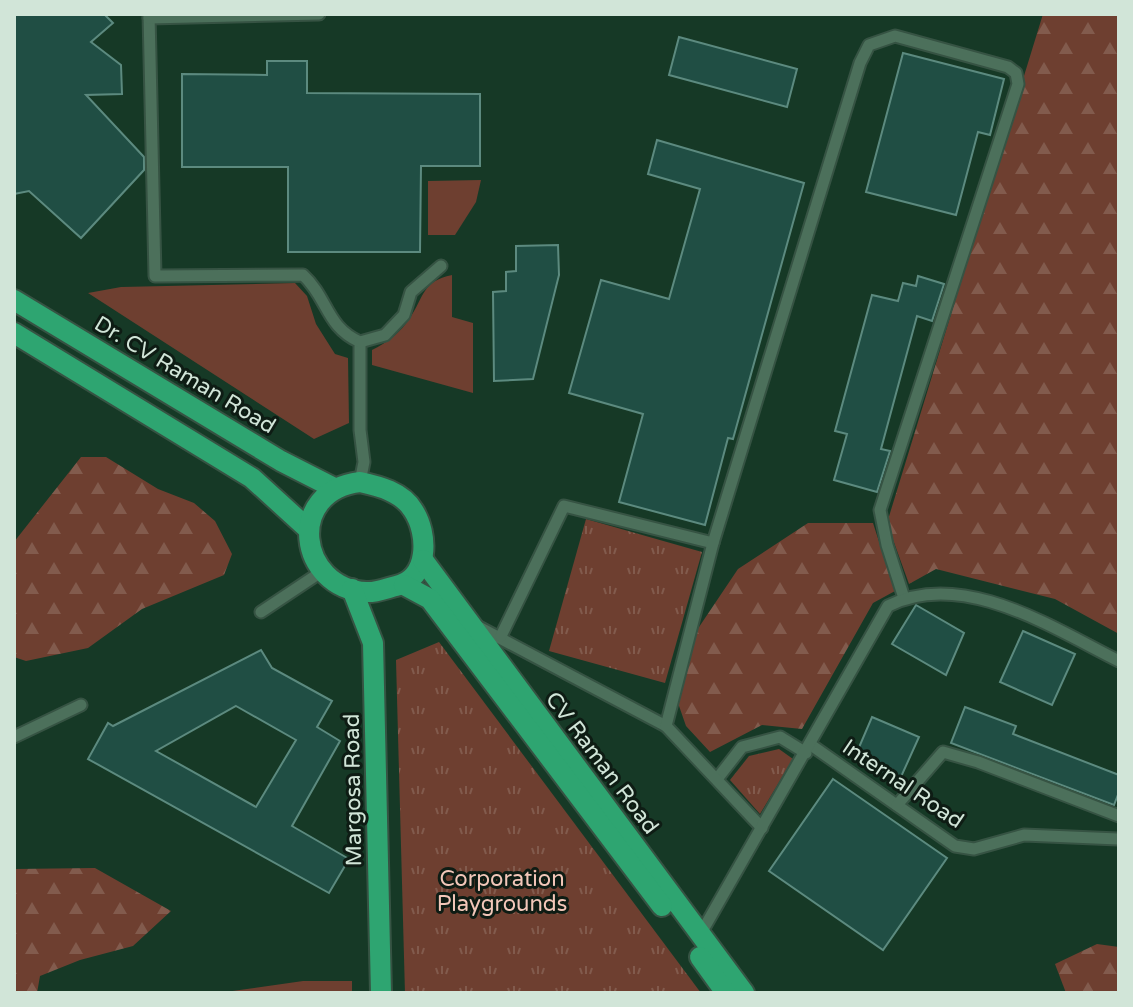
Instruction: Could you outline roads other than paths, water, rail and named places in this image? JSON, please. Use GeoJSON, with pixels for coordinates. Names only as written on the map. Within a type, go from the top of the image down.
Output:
{"type":"FeatureCollection","features":[{"type":"Feature","properties":{"kind":"main road","name":"Dr. CV Raman Road"},"geometry":{"type":"LineString","coordinates":[[14,300],[281,461],[334,488]]}},
{"type":"Feature","properties":{"kind":"main road"},"geometry":{"type":"LineString","coordinates":[[14,333],[252,478],[307,528]]}},
{"type":"Feature","properties":{"kind":"main road"},"geometry":{"type":"LineString","coordinates":[[360,482],[397,494],[413,510],[422,535],[423,560],[417,573],[404,585],[368,592],[352,589],[324,570],[309,547],[307,528],[316,508],[334,488],[360,482]]}},
{"type":"Feature","properties":{"kind":"main road","name":"CV Raman Road"},"geometry":{"type":"LineString","coordinates":[[423,560],[744,993]]}},
{"type":"Feature","properties":{"kind":"main road","name":"CV Raman Road"},"geometry":{"type":"LineString","coordinates":[[404,585],[430,599],[726,993]]}},
{"type":"Feature","properties":{"kind":"main road","name":"Margosa Road"},"geometry":{"type":"LineString","coordinates":[[352,589],[373,643],[381,993]]}},
{"type":"Feature","properties":{"kind":"lane"},"geometry":{"type":"LineString","coordinates":[[319,14],[149,16],[155,276],[303,275],[319,291],[332,322],[360,342]]}},
{"type":"Feature","properties":{"kind":"lane"},"geometry":{"type":"LineString","coordinates":[[666,726],[713,543],[860,63],[869,45],[895,36],[1008,67],[1016,73],[1018,84],[880,510],[887,545],[904,598]]}},
{"type":"Feature","properties":{"kind":"lane"},"geometry":{"type":"LineString","coordinates":[[360,342],[385,335],[404,315],[411,292],[441,266]]}},
{"type":"Feature","properties":{"kind":"lane"},"geometry":{"type":"LineString","coordinates":[[360,342],[360,430],[364,462],[360,482]]}},
{"type":"Feature","properties":{"kind":"lane"},"geometry":{"type":"LineString","coordinates":[[501,636],[564,506],[713,543]]}},
{"type":"Feature","properties":{"kind":"lane"},"geometry":{"type":"LineString","coordinates":[[261,612],[324,570]]}},
{"type":"Feature","properties":{"kind":"lane"},"geometry":{"type":"LineString","coordinates":[[700,935],[888,606],[904,598],[945,594],[981,601],[1025,614],[1119,661]]}},
{"type":"Feature","properties":{"kind":"lane"},"geometry":{"type":"LineString","coordinates":[[466,620],[666,726],[762,828]]}},
{"type":"Feature","properties":{"kind":"lane"},"geometry":{"type":"LineString","coordinates":[[14,737],[81,705]]}},
{"type":"Feature","properties":{"kind":"lane","name":"Internal Road"},"geometry":{"type":"LineString","coordinates":[[717,779],[742,747],[780,737],[808,749],[955,846],[974,849],[1024,835],[1118,839]]}},
{"type":"Feature","properties":{"kind":"lane"},"geometry":{"type":"LineString","coordinates":[[897,805],[943,752],[978,762],[1119,816]]}},
{"type":"Feature","properties":{"kind":"park label","name":"Corporation Playgrounds"},"geometry":{"type":"Point","coordinates":[502,892]}}]}
